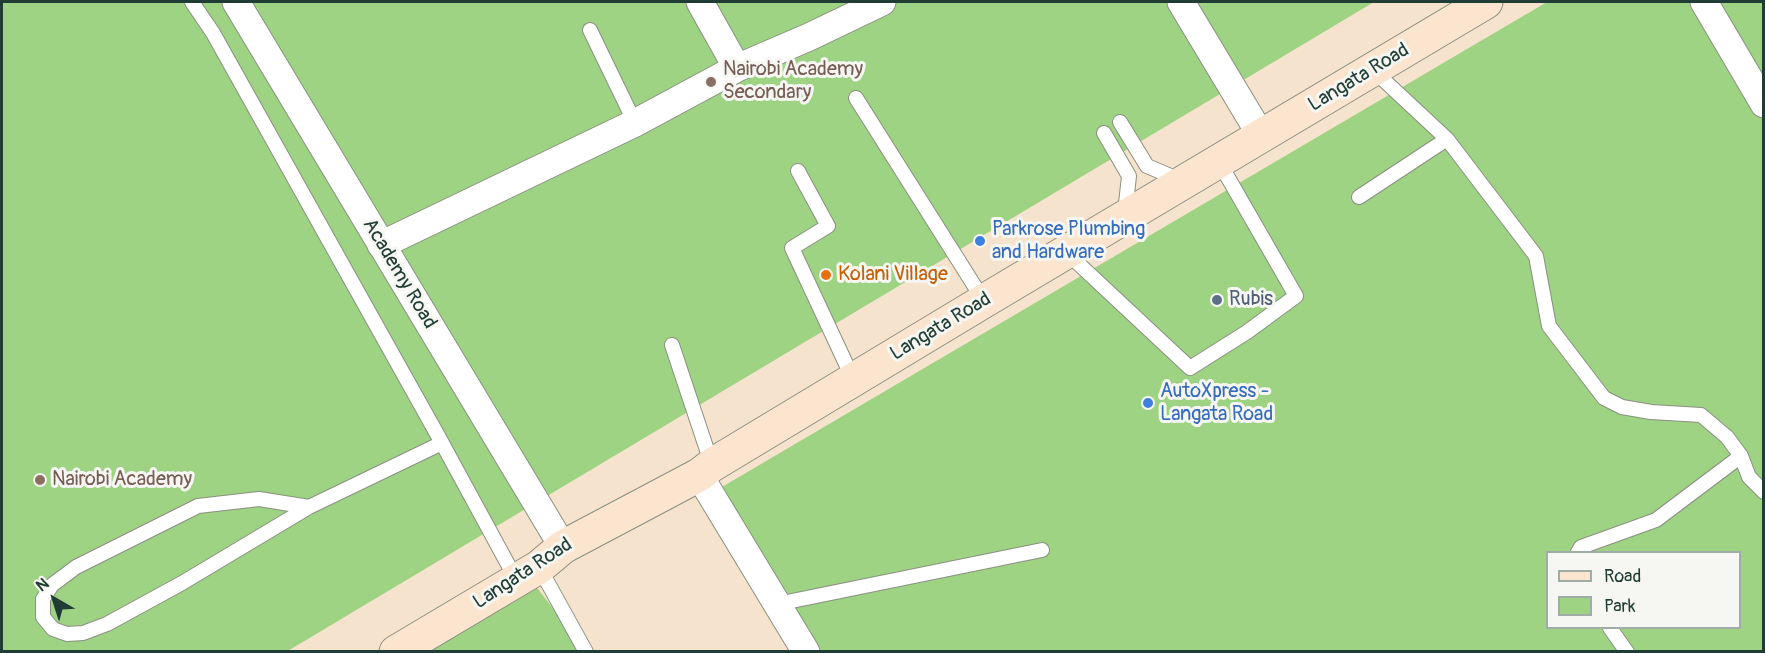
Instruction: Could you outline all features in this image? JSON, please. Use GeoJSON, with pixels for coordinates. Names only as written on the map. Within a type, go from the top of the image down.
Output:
{"type":"FeatureCollection","features":[{"type":"Feature","properties":{"kind":"main road","name":"Langata Road"},"geometry":{"type":"LineString","coordinates":[[396,651],[705,470],[1486,2]]}},
{"type":"Feature","properties":{"kind":"street","name":"Academy Road"},"geometry":{"type":"LineString","coordinates":[[236,2],[381,245],[540,565]]}},
{"type":"Feature","properties":{"kind":"street"},"geometry":{"type":"LineString","coordinates":[[700,2],[737,68]]}},
{"type":"Feature","properties":{"kind":"street"},"geometry":{"type":"LineString","coordinates":[[381,245],[635,123],[737,68],[882,2]]}},
{"type":"Feature","properties":{"kind":"street"},"geometry":{"type":"LineString","coordinates":[[1181,2],[1262,137]]}},
{"type":"Feature","properties":{"kind":"street"},"geometry":{"type":"LineString","coordinates":[[1704,2],[1764,104]]}},
{"type":"Feature","properties":{"kind":"street"},"geometry":{"type":"LineString","coordinates":[[705,470],[777,604],[806,651]]}},
{"type":"Feature","properties":{"kind":"lane"},"geometry":{"type":"LineString","coordinates":[[192,2],[213,33],[442,442],[540,565],[586,651]]}},
{"type":"Feature","properties":{"kind":"lane"},"geometry":{"type":"LineString","coordinates":[[590,30],[635,123]]}},
{"type":"Feature","properties":{"kind":"lane"},"geometry":{"type":"LineString","coordinates":[[1373,69],[1447,139],[1536,256],[1549,326],[1604,398],[1622,408],[1701,416],[1727,437],[1741,456],[1749,477],[1764,492]]}},
{"type":"Feature","properties":{"kind":"lane"},"geometry":{"type":"LineString","coordinates":[[856,98],[984,301]]}},
{"type":"Feature","properties":{"kind":"lane"},"geometry":{"type":"LineString","coordinates":[[1120,122],[1147,166],[1184,183]]}},
{"type":"Feature","properties":{"kind":"lane"},"geometry":{"type":"LineString","coordinates":[[1104,133],[1129,176],[1125,218]]}},
{"type":"Feature","properties":{"kind":"lane"},"geometry":{"type":"LineString","coordinates":[[1359,196],[1447,139]]}},
{"type":"Feature","properties":{"kind":"lane"},"geometry":{"type":"LineString","coordinates":[[1067,253],[1190,368],[1256,326],[1296,296],[1219,162]]}},
{"type":"Feature","properties":{"kind":"lane"},"geometry":{"type":"LineString","coordinates":[[798,171],[828,226],[792,248],[854,381]]}},
{"type":"Feature","properties":{"kind":"lane"},"geometry":{"type":"LineString","coordinates":[[672,345],[705,470]]}},
{"type":"Feature","properties":{"kind":"lane"},"geometry":{"type":"LineString","coordinates":[[309,507],[260,499],[198,506],[76,567],[52,585],[43,599],[43,617],[53,629],[68,634],[83,633],[107,624],[182,583],[309,507],[442,442]]}},
{"type":"Feature","properties":{"kind":"lane"},"geometry":{"type":"LineString","coordinates":[[1579,551],[1581,547],[1656,520],[1741,456]]}},
{"type":"Feature","properties":{"kind":"lane"},"geometry":{"type":"LineString","coordinates":[[777,604],[1042,550]]}},
{"type":"Feature","properties":{"kind":"lane"},"geometry":{"type":"LineString","coordinates":[[1611,629],[1627,651]]}},
{"type":"Feature","properties":{"kind":"green space"},"geometry":{"type":"Polygon","coordinates":[[[2,2],[1374,2],[286,652],[2,651],[2,2]]]}},
{"type":"Feature","properties":{"kind":"green space"},"geometry":{"type":"Polygon","coordinates":[[[1547,2],[1763,2],[1763,651],[806,651],[710,494],[1547,2]]]}},
{"type":"Feature","properties":{"kind":"green space"},"geometry":{"type":"Polygon","coordinates":[[[524,571],[586,651],[397,652],[524,571]]]}},
{"type":"Feature","properties":{"kind":"place","name":"Nairobi Academy Secondary"},"geometry":{"type":"Point","coordinates":[711,82]}},
{"type":"Feature","properties":{"kind":"place","name":"Parkrose Plumbing and Hardware"},"geometry":{"type":"Point","coordinates":[980,241]}},
{"type":"Feature","properties":{"kind":"place","name":"Kolani Village"},"geometry":{"type":"Point","coordinates":[826,275]}},
{"type":"Feature","properties":{"kind":"place","name":"Rubis"},"geometry":{"type":"Point","coordinates":[1217,300]}},
{"type":"Feature","properties":{"kind":"place","name":"AutoXpress - Langata Road"},"geometry":{"type":"Point","coordinates":[1148,403]}},
{"type":"Feature","properties":{"kind":"place","name":"Nairobi Academy"},"geometry":{"type":"Point","coordinates":[40,480]}}]}
